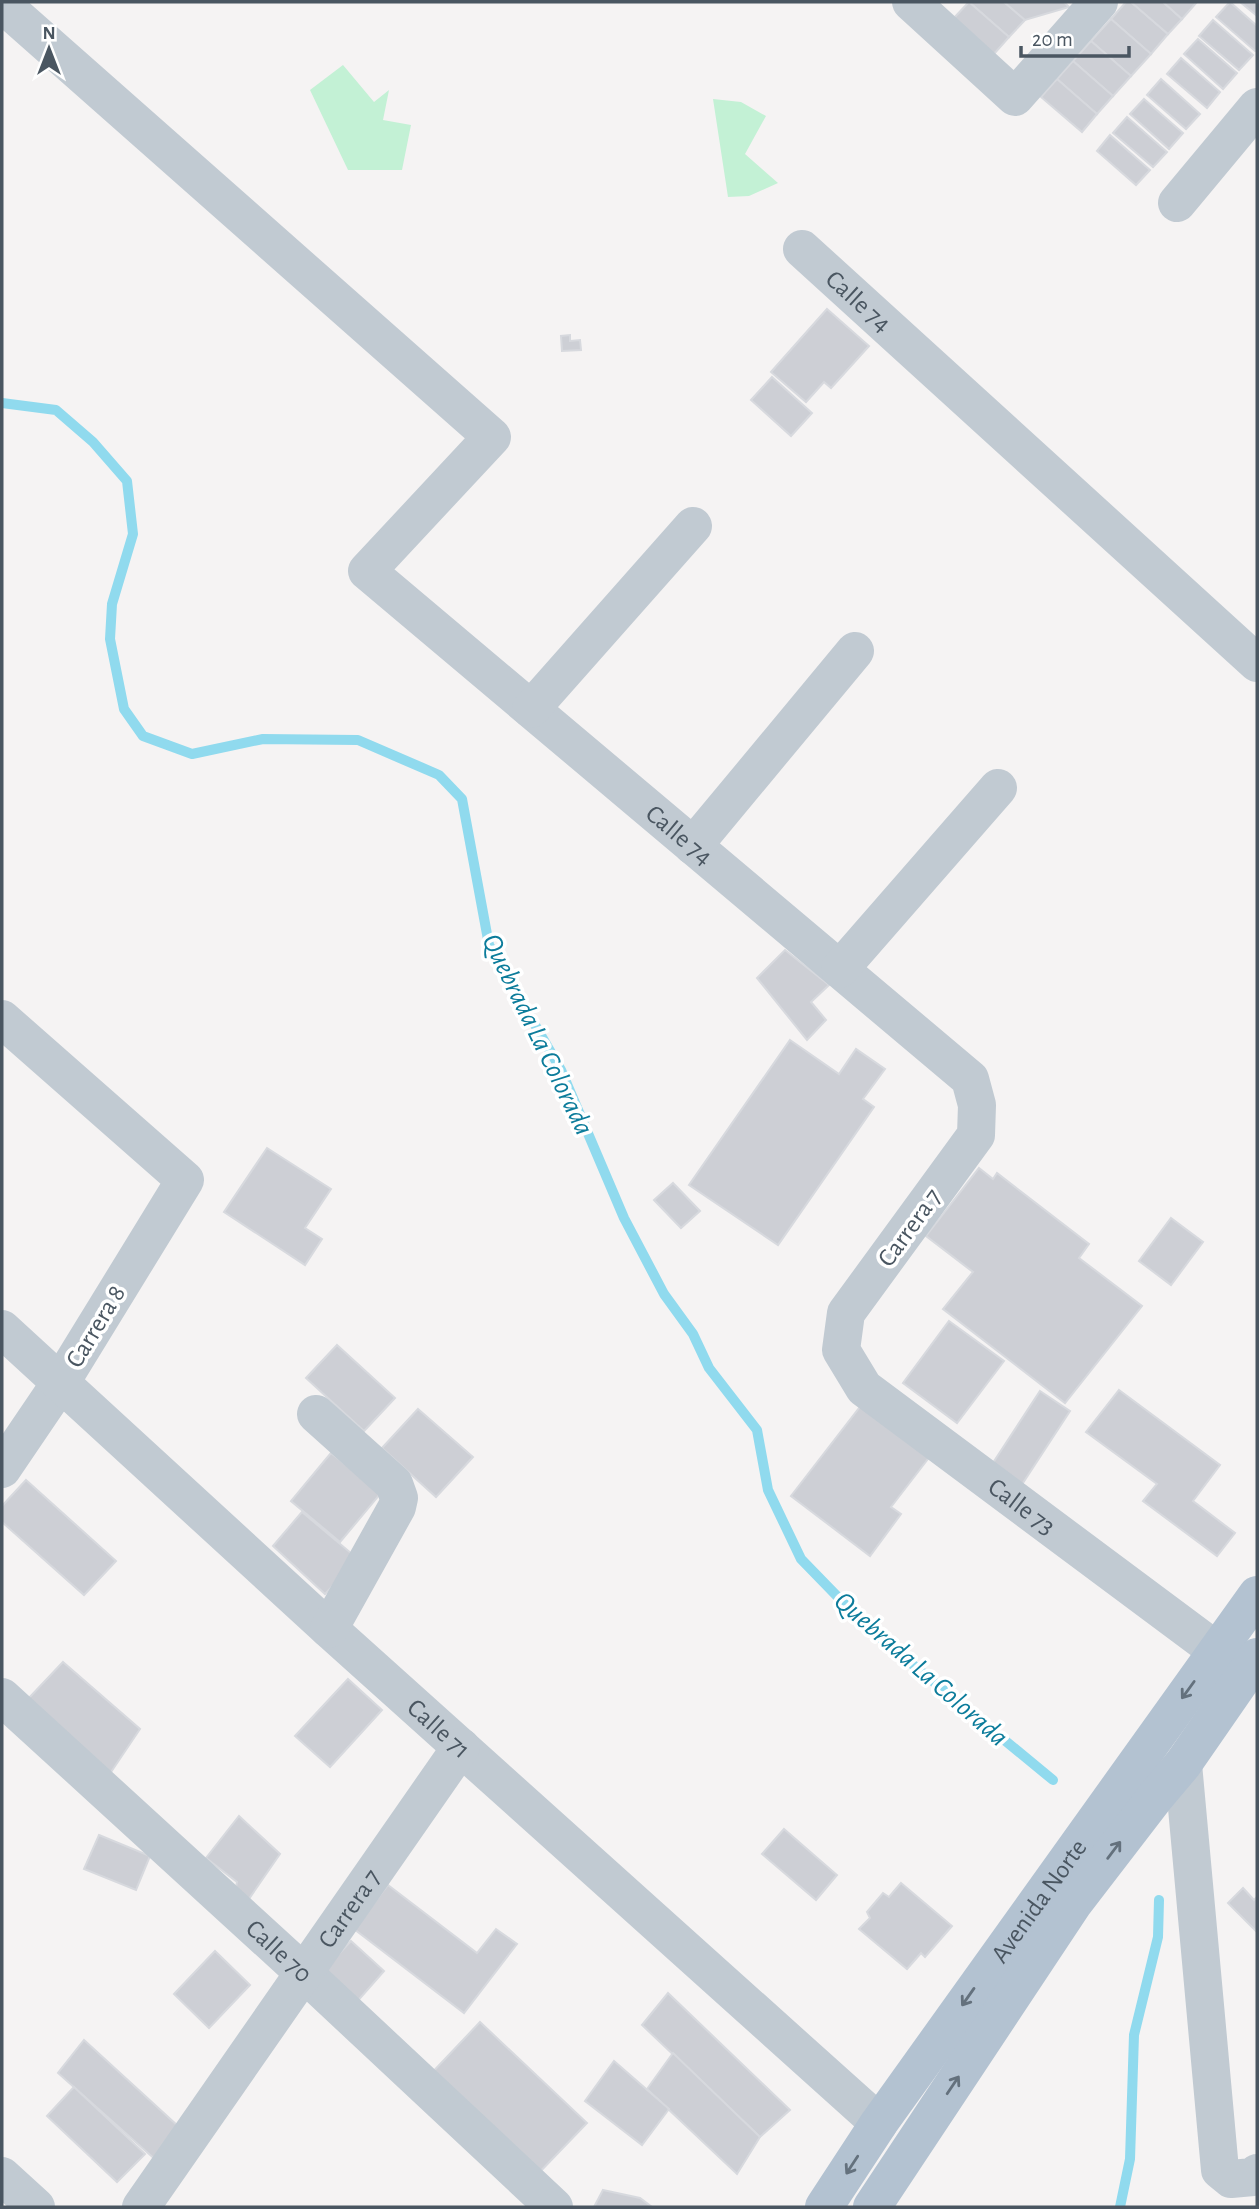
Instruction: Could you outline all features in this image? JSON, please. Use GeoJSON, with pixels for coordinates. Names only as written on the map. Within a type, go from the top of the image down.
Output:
{"type":"FeatureCollection","features":[{"type":"Feature","properties":{"kind":"main road","name":"Avenida Norte"},"geometry":{"type":"LineString","coordinates":[[824,2207],[879,2123],[1257,1595]]}},
{"type":"Feature","properties":{"kind":"main road","name":"Avenida Norte"},"geometry":{"type":"LineString","coordinates":[[872,2207],[1073,1904],[1156,1796],[1245,1692],[1257,1657]]}},
{"type":"Feature","properties":{"kind":"street"},"geometry":{"type":"LineString","coordinates":[[911,2],[1015,97],[1099,2]]}},
{"type":"Feature","properties":{"kind":"street","name":"Calle 74"},"geometry":{"type":"LineString","coordinates":[[2,4],[492,437],[367,571],[970,1079],[977,1105]]}},
{"type":"Feature","properties":{"kind":"street"},"geometry":{"type":"LineString","coordinates":[[1177,203],[1257,107]]}},
{"type":"Feature","properties":{"kind":"street","name":"Calle 74"},"geometry":{"type":"LineString","coordinates":[[802,249],[1257,663]]}},
{"type":"Feature","properties":{"kind":"street"},"geometry":{"type":"LineString","coordinates":[[531,709],[693,526]]}},
{"type":"Feature","properties":{"kind":"street"},"geometry":{"type":"LineString","coordinates":[[693,846],[855,651]]}},
{"type":"Feature","properties":{"kind":"street"},"geometry":{"type":"LineString","coordinates":[[839,969],[998,788]]}},
{"type":"Feature","properties":{"kind":"street","name":"Carrera 8"},"geometry":{"type":"LineString","coordinates":[[2,1019],[185,1180],[61,1382],[2,1469]]}},
{"type":"Feature","properties":{"kind":"street","name":"Carrera 7"},"geometry":{"type":"LineString","coordinates":[[841,1349],[846,1313],[976,1135],[977,1105]]}},
{"type":"Feature","properties":{"kind":"street","name":"Calle 71"},"geometry":{"type":"LineString","coordinates":[[2,1329],[329,1629],[879,2123]]}},
{"type":"Feature","properties":{"kind":"street","name":"Calle 73"},"geometry":{"type":"LineString","coordinates":[[841,1349],[864,1388],[1217,1651]]}},
{"type":"Feature","properties":{"kind":"street"},"geometry":{"type":"LineString","coordinates":[[316,1414],[394,1484],[399,1498],[397,1507],[329,1629]]}},
{"type":"Feature","properties":{"kind":"street","name":"Calle 70"},"geometry":{"type":"LineString","coordinates":[[2,1698],[305,1974],[554,2207]]}},
{"type":"Feature","properties":{"kind":"street","name":"Carrera 7"},"geometry":{"type":"LineString","coordinates":[[141,2207],[461,1747]]}},
{"type":"Feature","properties":{"kind":"street"},"geometry":{"type":"LineString","coordinates":[[1182,1764],[1220,2170],[1231,2179],[1253,2177],[1257,2173]]}},
{"type":"Feature","properties":{"kind":"street"},"geometry":{"type":"LineString","coordinates":[[2,2176],[36,2207]]}},
{"type":"Feature","properties":{"kind":"green space"},"geometry":{"type":"Polygon","coordinates":[[[343,65],[374,102],[389,90],[383,120],[411,125],[402,170],[348,170],[310,90],[343,65]]]}},
{"type":"Feature","properties":{"kind":"green space"},"geometry":{"type":"Polygon","coordinates":[[[713,99],[741,102],[766,116],[745,154],[778,183],[749,196],[728,197],[713,99]]]}},
{"type":"Feature","properties":{"kind":"building"},"geometry":{"type":"Polygon","coordinates":[[[969,2],[1004,2],[1025,20],[1009,37],[969,2]]]}},
{"type":"Feature","properties":{"kind":"building"},"geometry":{"type":"Polygon","coordinates":[[[969,2],[1009,37],[993,55],[952,20],[969,2]]]}},
{"type":"Feature","properties":{"kind":"building"},"geometry":{"type":"Polygon","coordinates":[[[1004,2],[1064,2],[1069,7],[1025,20],[1004,2]]]}},
{"type":"Feature","properties":{"kind":"building"},"geometry":{"type":"Polygon","coordinates":[[[1126,2],[1131,2],[1168,34],[1151,54],[1111,19],[1126,2]]]}},
{"type":"Feature","properties":{"kind":"building"},"geometry":{"type":"Polygon","coordinates":[[[1131,2],[1163,2],[1182,19],[1168,34],[1131,2]]]}},
{"type":"Feature","properties":{"kind":"building"},"geometry":{"type":"Polygon","coordinates":[[[1163,2],[1197,2],[1182,19],[1163,2]]]}},
{"type":"Feature","properties":{"kind":"building"},"geometry":{"type":"Polygon","coordinates":[[[1230,2],[1257,26],[1255,51],[1216,17],[1230,2]]]}},
{"type":"Feature","properties":{"kind":"building"},"geometry":{"type":"Polygon","coordinates":[[[1240,2],[1257,2],[1257,16],[1240,2]]]}},
{"type":"Feature","properties":{"kind":"building"},"geometry":{"type":"Polygon","coordinates":[[[1111,19],[1151,54],[1131,76],[1091,41],[1111,19]]]}},
{"type":"Feature","properties":{"kind":"building"},"geometry":{"type":"Polygon","coordinates":[[[1213,20],[1253,55],[1239,70],[1199,36],[1213,20]]]}},
{"type":"Feature","properties":{"kind":"building"},"geometry":{"type":"Polygon","coordinates":[[[1198,39],[1237,73],[1223,89],[1184,54],[1198,39]]]}},
{"type":"Feature","properties":{"kind":"building"},"geometry":{"type":"Polygon","coordinates":[[[1091,41],[1131,76],[1113,96],[1073,61],[1091,41]]]}},
{"type":"Feature","properties":{"kind":"building"},"geometry":{"type":"Polygon","coordinates":[[[1181,58],[1220,92],[1207,108],[1167,74],[1181,58]]]}},
{"type":"Feature","properties":{"kind":"building"},"geometry":{"type":"Polygon","coordinates":[[[1073,61],[1113,96],[1097,114],[1057,79],[1073,61]]]}},
{"type":"Feature","properties":{"kind":"building"},"geometry":{"type":"Polygon","coordinates":[[[1057,79],[1097,114],[1082,132],[1041,97],[1057,79]]]}},
{"type":"Feature","properties":{"kind":"building"},"geometry":{"type":"Polygon","coordinates":[[[1161,79],[1200,114],[1186,129],[1147,95],[1161,79]]]}},
{"type":"Feature","properties":{"kind":"building"},"geometry":{"type":"Polygon","coordinates":[[[1144,99],[1183,133],[1169,149],[1130,114],[1144,99]]]}},
{"type":"Feature","properties":{"kind":"building"},"geometry":{"type":"Polygon","coordinates":[[[1127,117],[1167,152],[1153,167],[1113,133],[1127,117]]]}},
{"type":"Feature","properties":{"kind":"building"},"geometry":{"type":"Polygon","coordinates":[[[1110,135],[1150,170],[1136,185],[1097,151],[1110,135]]]}},
{"type":"Feature","properties":{"kind":"building"},"geometry":{"type":"Polygon","coordinates":[[[827,309],[869,346],[831,388],[824,382],[806,402],[771,372],[827,309]]]}},
{"type":"Feature","properties":{"kind":"building"},"geometry":{"type":"Polygon","coordinates":[[[570,335],[570,341],[580,340],[581,350],[562,351],[561,336],[570,335]]]}},
{"type":"Feature","properties":{"kind":"building"},"geometry":{"type":"Polygon","coordinates":[[[772,377],[812,413],[791,436],[751,400],[772,377]]]}},
{"type":"Feature","properties":{"kind":"building"},"geometry":{"type":"Polygon","coordinates":[[[785,950],[829,985],[811,1002],[826,1020],[807,1040],[757,978],[785,950]]]}},
{"type":"Feature","properties":{"kind":"building"},"geometry":{"type":"Polygon","coordinates":[[[790,1040],[839,1074],[856,1049],[885,1069],[863,1099],[874,1107],[778,1245],[689,1185],[790,1040]]]}},
{"type":"Feature","properties":{"kind":"building"},"geometry":{"type":"Polygon","coordinates":[[[267,1148],[331,1189],[305,1228],[322,1239],[305,1265],[224,1212],[267,1148]]]}},
{"type":"Feature","properties":{"kind":"building"},"geometry":{"type":"Polygon","coordinates":[[[979,1168],[993,1179],[997,1173],[1089,1244],[1079,1258],[1142,1306],[1065,1403],[943,1309],[973,1272],[926,1236],[979,1168]]]}},
{"type":"Feature","properties":{"kind":"building"},"geometry":{"type":"Polygon","coordinates":[[[673,1183],[700,1211],[681,1228],[654,1200],[673,1183]]]}},
{"type":"Feature","properties":{"kind":"building"},"geometry":{"type":"Polygon","coordinates":[[[1171,1218],[1203,1242],[1171,1285],[1139,1261],[1171,1218]]]}},
{"type":"Feature","properties":{"kind":"building"},"geometry":{"type":"Polygon","coordinates":[[[949,1321],[1004,1361],[957,1423],[903,1383],[949,1321]]]}},
{"type":"Feature","properties":{"kind":"building"},"geometry":{"type":"Polygon","coordinates":[[[337,1345],[395,1398],[364,1431],[306,1378],[337,1345]]]}},
{"type":"Feature","properties":{"kind":"building"},"geometry":{"type":"Polygon","coordinates":[[[1119,1390],[1220,1465],[1193,1501],[1235,1533],[1217,1556],[1143,1501],[1157,1484],[1086,1432],[1119,1390]]]}},
{"type":"Feature","properties":{"kind":"building"},"geometry":{"type":"Polygon","coordinates":[[[1040,1391],[1070,1411],[1017,1492],[987,1472],[1040,1391]]]}},
{"type":"Feature","properties":{"kind":"building"},"geometry":{"type":"Polygon","coordinates":[[[863,1403],[931,1455],[891,1507],[901,1514],[870,1556],[791,1496],[863,1403]]]}},
{"type":"Feature","properties":{"kind":"building"},"geometry":{"type":"Polygon","coordinates":[[[418,1409],[473,1457],[436,1497],[382,1448],[418,1409]]]}},
{"type":"Feature","properties":{"kind":"building"},"geometry":{"type":"Polygon","coordinates":[[[331,1453],[381,1493],[340,1542],[291,1501],[331,1453]]]}},
{"type":"Feature","properties":{"kind":"building"},"geometry":{"type":"Polygon","coordinates":[[[26,1480],[116,1561],[84,1595],[2,1522],[2,1506],[26,1480]]]}},
{"type":"Feature","properties":{"kind":"building"},"geometry":{"type":"Polygon","coordinates":[[[302,1512],[358,1559],[325,1594],[273,1546],[302,1512]]]}},
{"type":"Feature","properties":{"kind":"building"},"geometry":{"type":"Polygon","coordinates":[[[63,1662],[140,1729],[107,1778],[27,1700],[63,1662]]]}},
{"type":"Feature","properties":{"kind":"building"},"geometry":{"type":"Polygon","coordinates":[[[348,1679],[382,1710],[330,1767],[295,1736],[348,1679]]]}},
{"type":"Feature","properties":{"kind":"building"},"geometry":{"type":"Polygon","coordinates":[[[239,1816],[280,1854],[244,1906],[234,1899],[237,1882],[206,1858],[239,1816]]]}},
{"type":"Feature","properties":{"kind":"building"},"geometry":{"type":"Polygon","coordinates":[[[784,1829],[837,1875],[816,1900],[762,1854],[784,1829]]]}},
{"type":"Feature","properties":{"kind":"building"},"geometry":{"type":"Polygon","coordinates":[[[99,1835],[150,1856],[136,1890],[84,1869],[99,1835]]]}},
{"type":"Feature","properties":{"kind":"building"},"geometry":{"type":"Polygon","coordinates":[[[901,1883],[952,1926],[925,1957],[921,1953],[907,1969],[859,1929],[870,1918],[867,1912],[883,1893],[889,1897],[901,1883]]]}},
{"type":"Feature","properties":{"kind":"building"},"geometry":{"type":"Polygon","coordinates":[[[388,1885],[477,1953],[496,1929],[517,1944],[464,2013],[354,1929],[388,1885]]]}},
{"type":"Feature","properties":{"kind":"building"},"geometry":{"type":"Polygon","coordinates":[[[1243,1888],[1254,1900],[1257,1897],[1257,1932],[1228,1903],[1243,1888]]]}},
{"type":"Feature","properties":{"kind":"building"},"geometry":{"type":"Polygon","coordinates":[[[351,1941],[384,1971],[354,2005],[320,1974],[351,1941]]]}},
{"type":"Feature","properties":{"kind":"building"},"geometry":{"type":"Polygon","coordinates":[[[215,1951],[250,1985],[209,2028],[174,1994],[215,1951]]]}},
{"type":"Feature","properties":{"kind":"building"},"geometry":{"type":"Polygon","coordinates":[[[668,1993],[790,2110],[760,2137],[642,2025],[668,1993]]]}},
{"type":"Feature","properties":{"kind":"building"},"geometry":{"type":"Polygon","coordinates":[[[480,2022],[587,2123],[533,2179],[426,2079],[480,2022]]]}},
{"type":"Feature","properties":{"kind":"building"},"geometry":{"type":"Polygon","coordinates":[[[84,2040],[179,2127],[157,2161],[58,2073],[84,2040]]]}},
{"type":"Feature","properties":{"kind":"building"},"geometry":{"type":"Polygon","coordinates":[[[673,2053],[760,2137],[737,2174],[647,2089],[673,2053]]]}},
{"type":"Feature","properties":{"kind":"building"},"geometry":{"type":"Polygon","coordinates":[[[614,2061],[669,2109],[642,2145],[585,2101],[614,2061]]]}},
{"type":"Feature","properties":{"kind":"building"},"geometry":{"type":"Polygon","coordinates":[[[74,2087],[145,2154],[117,2182],[47,2116],[74,2087]]]}},
{"type":"Feature","properties":{"kind":"building"},"geometry":{"type":"Polygon","coordinates":[[[603,2190],[640,2198],[652,2207],[594,2207],[603,2190]]]}},
{"type":"Feature","properties":{"kind":"waterway","name":"Quebrada La Colorada"},"geometry":{"type":"LineString","coordinates":[[2,403],[56,410],[93,442],[127,481],[133,534],[112,604],[110,639],[124,709],[143,736],[192,754],[263,739],[358,740],[439,775],[462,799],[489,945],[561,1070],[624,1218],[664,1294],[693,1334],[709,1368],[757,1430],[768,1490],[801,1559],[867,1627],[1053,1780]]}},
{"type":"Feature","properties":{"kind":"waterway","name":"Quebrada La Colorada"},"geometry":{"type":"LineString","coordinates":[[1120,2207],[1130,2159],[1134,2035],[1158,1937],[1159,1900]]}}]}
